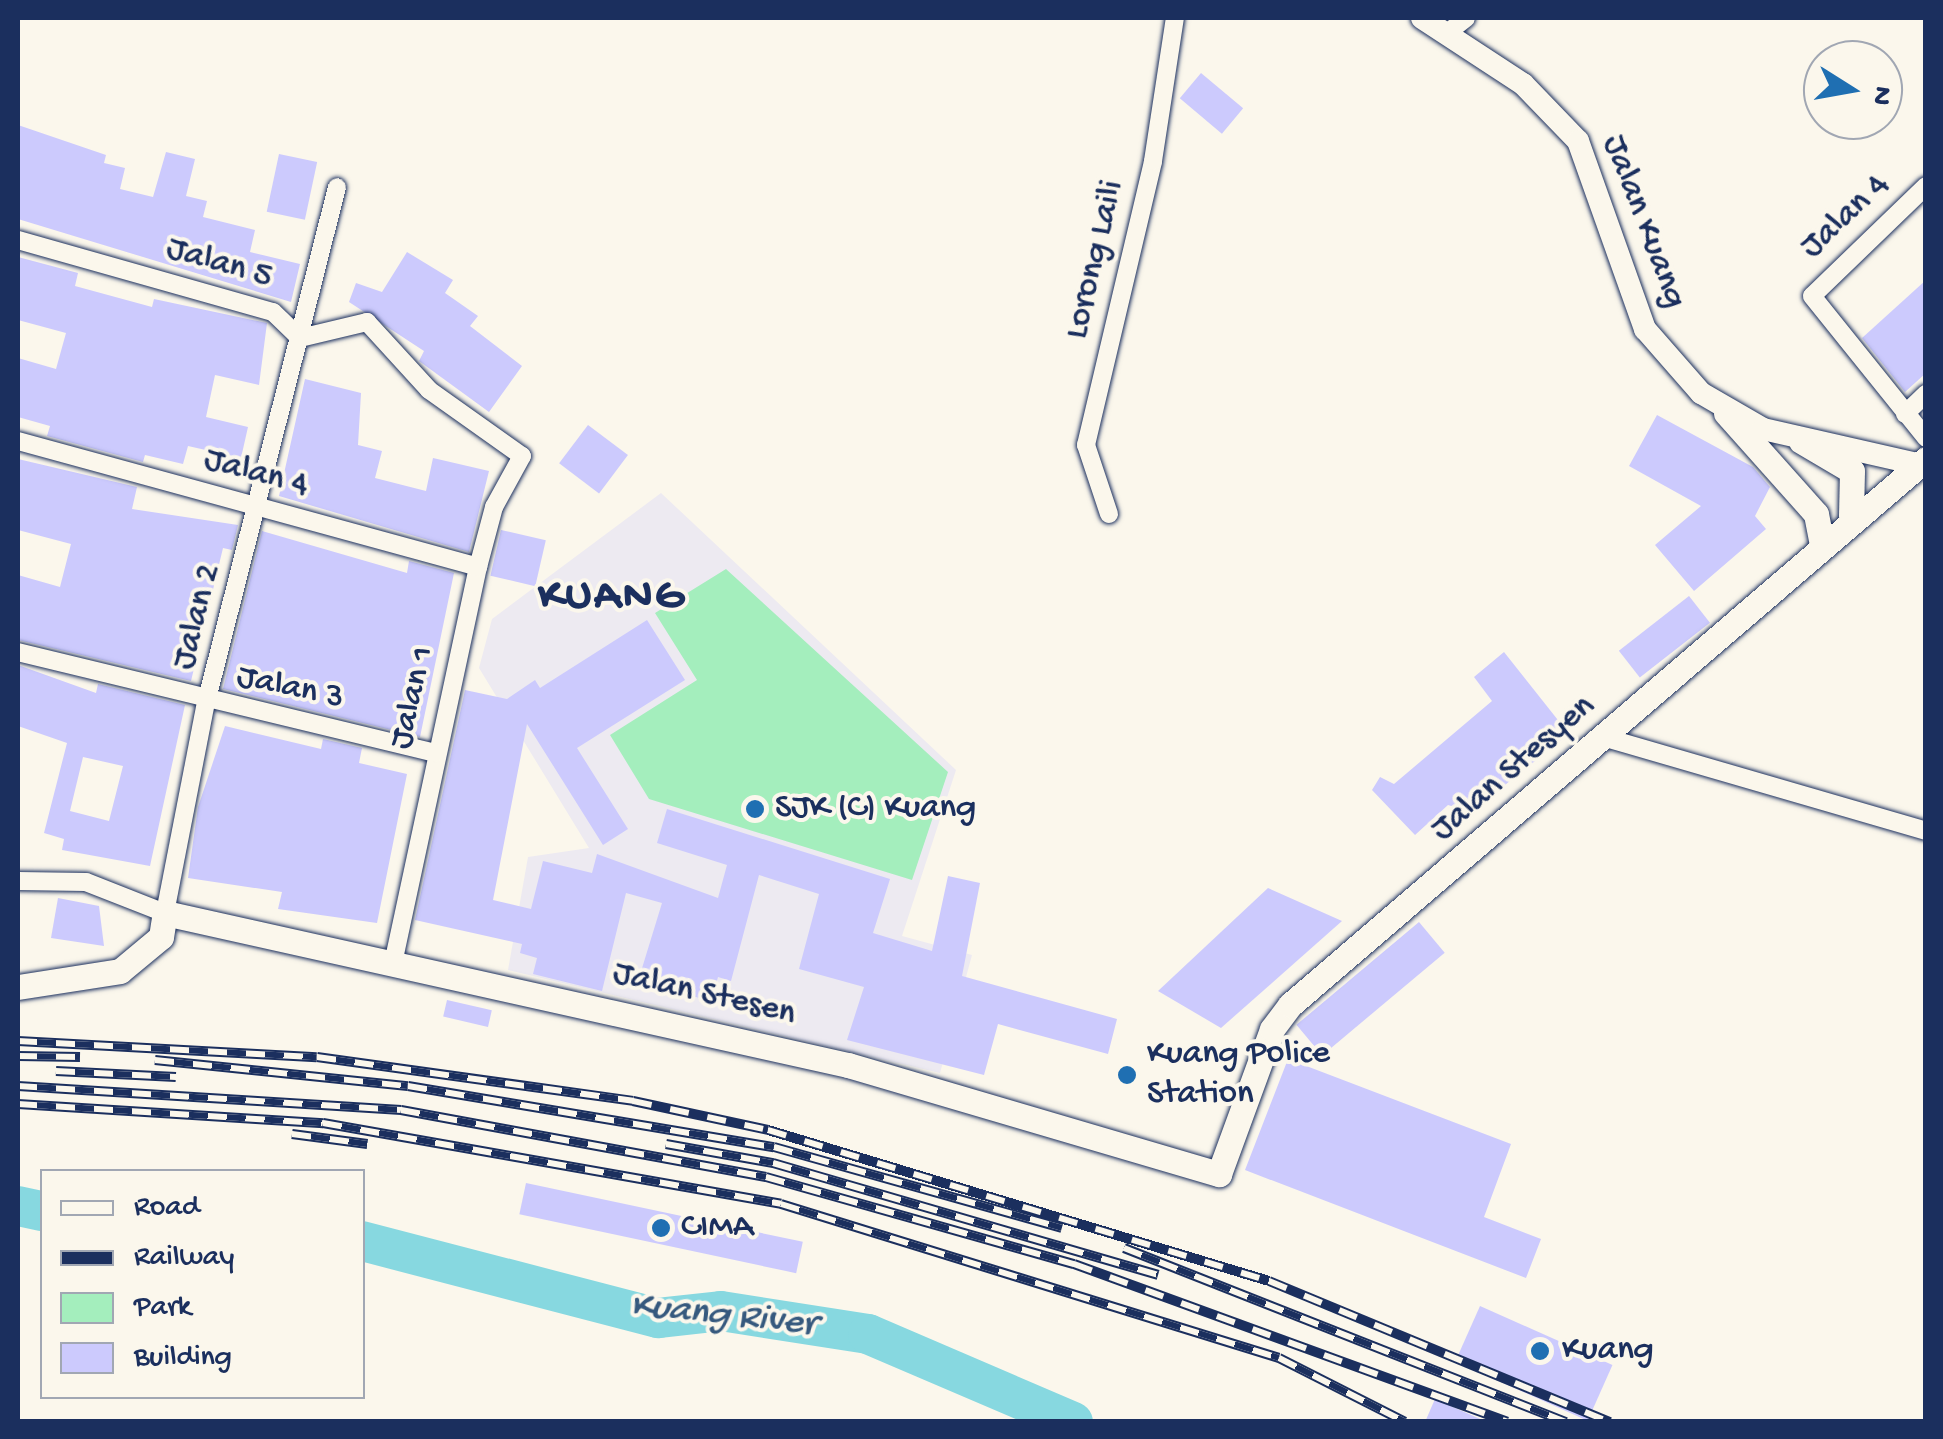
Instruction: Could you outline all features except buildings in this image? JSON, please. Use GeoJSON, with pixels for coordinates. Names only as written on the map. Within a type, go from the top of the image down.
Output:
{"type":"FeatureCollection","features":[{"type":"Feature","properties":{"kind":"main road"},"geometry":{"type":"LineString","coordinates":[[1726,414],[1816,514],[1822,545]]}},
{"type":"Feature","properties":{"kind":"main road"},"geometry":{"type":"LineString","coordinates":[[1802,441],[1846,462],[1858,487],[1851,516]]}},
{"type":"Feature","properties":{"kind":"main road","name":"Jalan Stesyen"},"geometry":{"type":"LineString","coordinates":[[1220,1174],[1272,1030],[1290,1005],[1603,737],[1851,516],[1924,464]]}},
{"type":"Feature","properties":{"kind":"main road"},"geometry":{"type":"LineString","coordinates":[[18,987],[120,971],[161,937],[165,913]]}},
{"type":"Feature","properties":{"kind":"main road","name":"Jalan Stesen"},"geometry":{"type":"LineString","coordinates":[[165,913],[848,1065],[1220,1174]]}},
{"type":"Feature","properties":{"kind":"street","name":"Lorong Laili"},"geometry":{"type":"LineString","coordinates":[[1109,514],[1086,444],[1153,162],[1176,18]]}},
{"type":"Feature","properties":{"kind":"street","name":"Jalan Kuang"},"geometry":{"type":"LineString","coordinates":[[1422,18],[1524,84],[1578,142],[1644,329],[1726,414],[1802,441],[1924,464]]}},
{"type":"Feature","properties":{"kind":"street"},"geometry":{"type":"LineString","coordinates":[[1447,33],[1466,18]]}},
{"type":"Feature","properties":{"kind":"street","name":"Jalan 4"},"geometry":{"type":"LineString","coordinates":[[1905,414],[1812,296],[1926,186]]}},
{"type":"Feature","properties":{"kind":"street","name":"Jalan 2"},"geometry":{"type":"LineString","coordinates":[[165,913],[206,703],[259,509],[337,187]]}},
{"type":"Feature","properties":{"kind":"street","name":"Jalan 5"},"geometry":{"type":"LineString","coordinates":[[18,240],[273,312],[300,338],[367,322],[429,390],[522,456]]}},
{"type":"Feature","properties":{"kind":"street"},"geometry":{"type":"LineString","coordinates":[[1926,394],[1905,414],[1926,438]]}},
{"type":"Feature","properties":{"kind":"street","name":"Jalan 4"},"geometry":{"type":"LineString","coordinates":[[18,441],[478,567]]}},
{"type":"Feature","properties":{"kind":"street","name":"Jalan 1"},"geometry":{"type":"LineString","coordinates":[[392,962],[478,567],[494,507],[522,456]]}},
{"type":"Feature","properties":{"kind":"street","name":"Jalan 3"},"geometry":{"type":"LineString","coordinates":[[18,652],[206,703],[435,754]]}},
{"type":"Feature","properties":{"kind":"street"},"geometry":{"type":"LineString","coordinates":[[1603,737],[1926,831]]}},
{"type":"Feature","properties":{"kind":"street"},"geometry":{"type":"LineString","coordinates":[[18,881],[86,882],[165,913]]}},
{"type":"Feature","properties":{"kind":"shaded area","name":"SJK (C) Kuang"},"geometry":{"type":"Polygon","coordinates":[[[661,493],[956,770],[902,936],[972,955],[940,1073],[508,970],[528,857],[589,848],[479,668],[492,619],[661,493]]]}},
{"type":"Feature","properties":{"kind":"green space"},"geometry":{"type":"Polygon","coordinates":[[[726,569],[948,772],[912,880],[649,799],[610,735],[697,680],[655,613],[726,569]]]}},
{"type":"Feature","properties":{"kind":"waterway","name":"Kuang River"},"geometry":{"type":"LineString","coordinates":[[18,1206],[40,1211]]}},
{"type":"Feature","properties":{"kind":"waterway","name":"Kuang River"},"geometry":{"type":"LineString","coordinates":[[365,1242],[658,1318],[721,1311],[868,1334],[1073,1422]]}},
{"type":"Feature","properties":{"kind":"railway"},"geometry":{"type":"LineString","coordinates":[[18,1041],[317,1057],[633,1101],[768,1130],[1269,1281],[1610,1422]]}},
{"type":"Feature","properties":{"kind":"railway"},"geometry":{"type":"LineString","coordinates":[[18,1056],[80,1057]]}},
{"type":"Feature","properties":{"kind":"railway"},"geometry":{"type":"LineString","coordinates":[[155,1060],[408,1086],[774,1147],[1062,1228]]}},
{"type":"Feature","properties":{"kind":"railway"},"geometry":{"type":"LineString","coordinates":[[56,1071],[176,1077]]}},
{"type":"Feature","properties":{"kind":"railway"},"geometry":{"type":"LineString","coordinates":[[18,1086],[401,1110],[766,1177],[1074,1264],[1507,1422]]}},
{"type":"Feature","properties":{"kind":"railway"},"geometry":{"type":"LineString","coordinates":[[18,1104],[323,1123],[781,1204],[1279,1358],[1405,1422]]}},
{"type":"Feature","properties":{"kind":"railway"},"geometry":{"type":"LineString","coordinates":[[292,1134],[367,1144]]}},
{"type":"Feature","properties":{"kind":"railway"},"geometry":{"type":"LineString","coordinates":[[666,1144],[773,1163],[1158,1275]]}},
{"type":"Feature","properties":{"kind":"railway"},"geometry":{"type":"LineString","coordinates":[[1124,1248],[1566,1422]]}},
{"type":"Feature","properties":{"kind":"place","name":"SJK (C) Kuang"},"geometry":{"type":"Point","coordinates":[755,809]}},
{"type":"Feature","properties":{"kind":"place","name":"Kuang Police Station"},"geometry":{"type":"Point","coordinates":[1127,1075]}},
{"type":"Feature","properties":{"kind":"place","name":"CIMA"},"geometry":{"type":"Point","coordinates":[661,1228]}},
{"type":"Feature","properties":{"kind":"place","name":"Kuang"},"geometry":{"type":"Point","coordinates":[1540,1351]}},
{"type":"Feature","properties":{"kind":"district","name":"KUANG"},"geometry":{"type":"Point","coordinates":[612,598]}}]}
